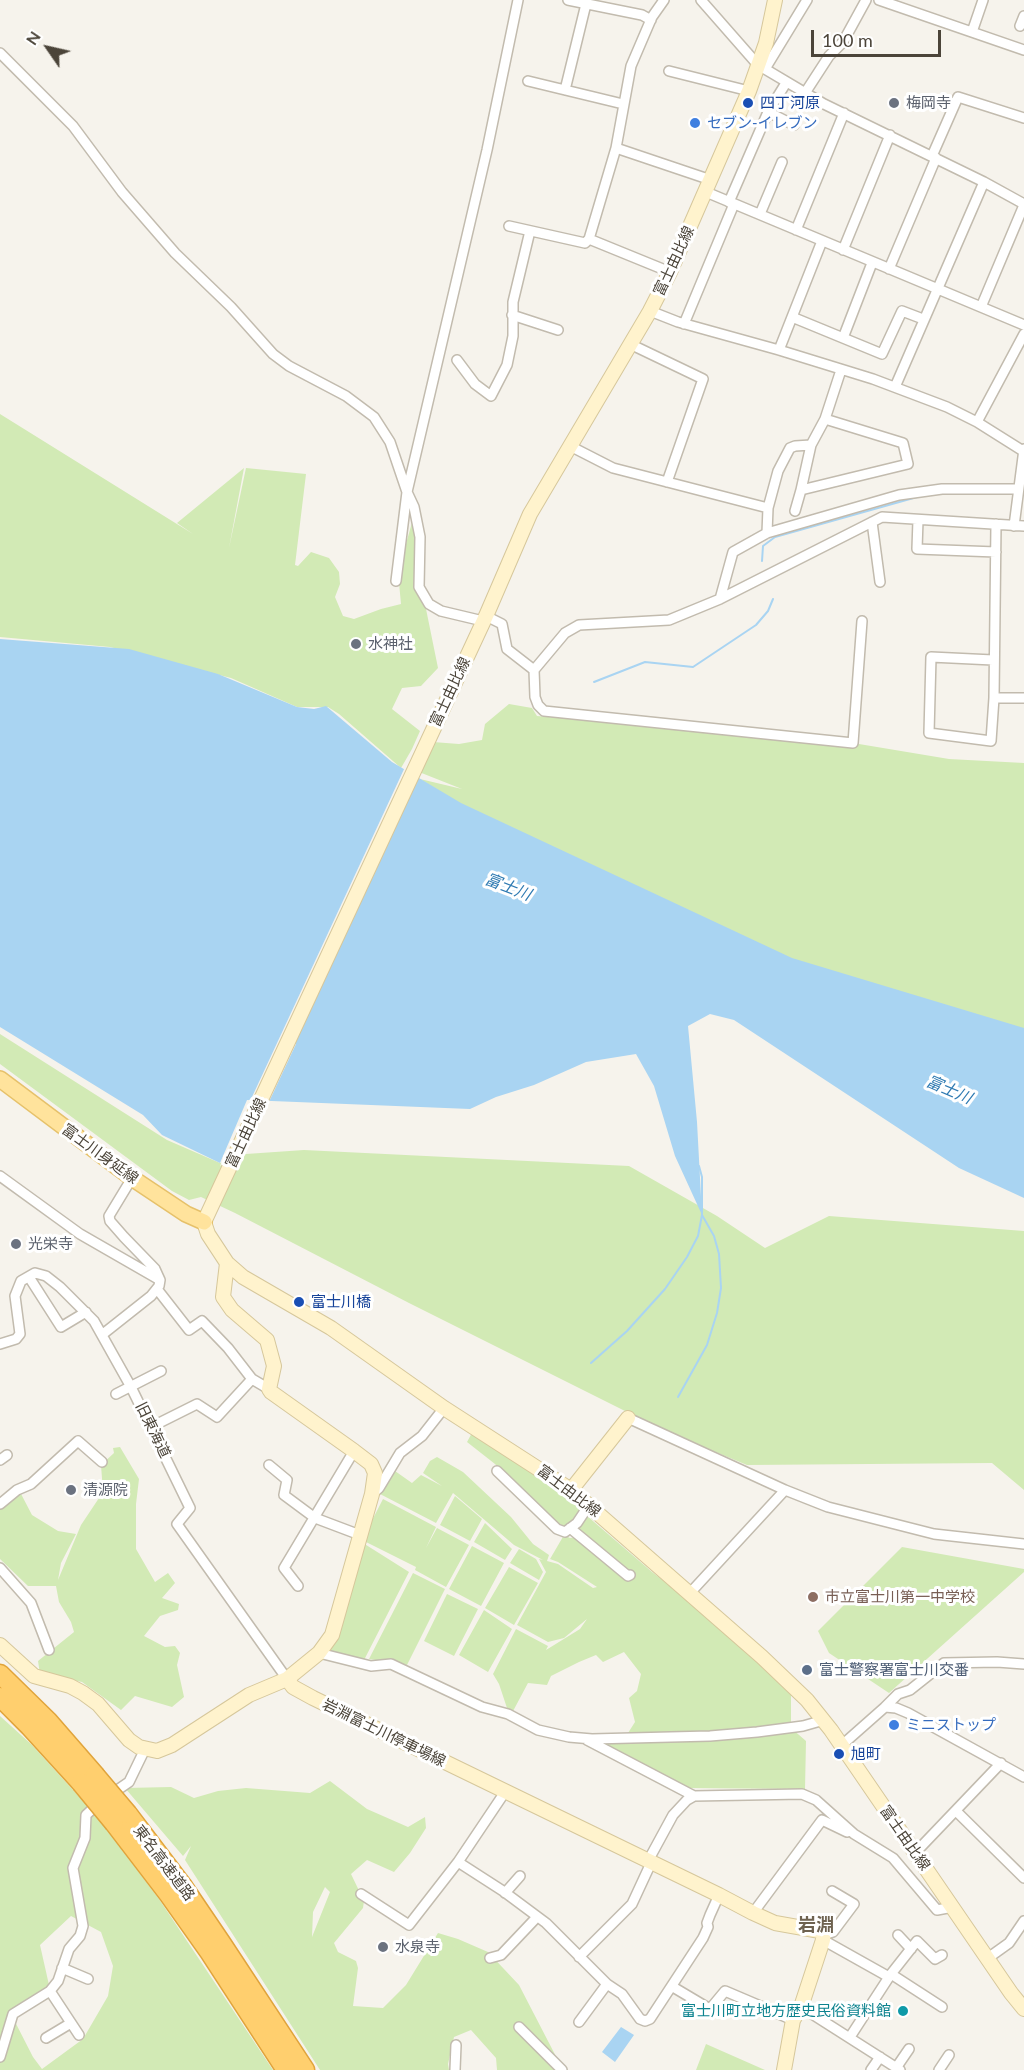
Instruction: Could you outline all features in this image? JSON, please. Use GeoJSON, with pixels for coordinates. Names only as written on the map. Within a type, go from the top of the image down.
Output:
{"type":"FeatureCollection","features":[{"type":"Feature","properties":{"kind":"highway","name":"東名高速道路"},"geometry":{"type":"LineString","coordinates":[[0,1674],[48,1721],[88,1779],[121,1819],[176,1877],[305,2070]]}},
{"type":"Feature","properties":{"kind":"highway","name":"東名高速道路"},"geometry":{"type":"LineString","coordinates":[[0,1697],[88,1779]]}},
{"type":"Feature","properties":{"kind":"highway","name":"東名高速道路"},"geometry":{"type":"LineString","coordinates":[[121,1819],[286,2070]]}},
{"type":"Feature","properties":{"kind":"main road","name":"富士由比線"},"geometry":{"type":"LineString","coordinates":[[775,0],[761,67],[670,272],[650,311],[530,514],[204,1222],[208,1234],[228,1263],[256,1287],[331,1328],[444,1408],[571,1490],[762,1657],[807,1700],[824,1720],[988,1958],[1021,2000]]}},
{"type":"Feature","properties":{"kind":"main road","name":"富士川身延線"},"geometry":{"type":"LineString","coordinates":[[0,1079],[132,1178],[186,1214],[204,1222]]}},
{"type":"Feature","properties":{"kind":"main road"},"geometry":{"type":"LineString","coordinates":[[0,1645],[34,1676],[83,1692],[98,1704],[129,1740],[145,1749],[157,1751],[172,1745],[249,1695],[287,1679],[319,1653],[334,1631],[372,1494],[375,1473],[371,1464],[275,1396],[269,1389],[274,1366],[270,1345],[226,1303],[223,1297],[228,1263]]}},
{"type":"Feature","properties":{"kind":"main road"},"geometry":{"type":"LineString","coordinates":[[571,1490],[628,1418]]}},
{"type":"Feature","properties":{"kind":"main road","name":"岩淵富士川停車場線"},"geometry":{"type":"LineString","coordinates":[[287,1679],[293,1687],[313,1698],[719,1894],[753,1913],[775,1923],[820,1931],[823,1938]]}},
{"type":"Feature","properties":{"kind":"main road"},"geometry":{"type":"LineString","coordinates":[[785,2070],[793,2020],[801,2007],[823,1938]]}},
{"type":"Feature","properties":{"kind":"street"},"geometry":{"type":"LineString","coordinates":[[396,581],[406,492],[487,150],[518,0]]}},
{"type":"Feature","properties":{"kind":"street"},"geometry":{"type":"LineString","coordinates":[[568,0],[642,15],[651,20]]}},
{"type":"Feature","properties":{"kind":"street"},"geometry":{"type":"LineString","coordinates":[[509,226],[585,243],[589,238],[616,148],[631,66],[651,20],[664,0]]}},
{"type":"Feature","properties":{"kind":"street"},"geometry":{"type":"LineString","coordinates":[[701,0],[761,67],[786,83],[984,182],[1024,205],[981,307]]}},
{"type":"Feature","properties":{"kind":"street"},"geometry":{"type":"LineString","coordinates":[[761,67],[807,0]]}},
{"type":"Feature","properties":{"kind":"street"},"geometry":{"type":"LineString","coordinates":[[805,93],[829,56],[843,42],[866,0]]}},
{"type":"Feature","properties":{"kind":"street"},"geometry":{"type":"LineString","coordinates":[[879,0],[1024,50]]}},
{"type":"Feature","properties":{"kind":"street"},"geometry":{"type":"LineString","coordinates":[[972,32],[984,0]]}},
{"type":"Feature","properties":{"kind":"street"},"geometry":{"type":"LineString","coordinates":[[565,90],[586,4]]}},
{"type":"Feature","properties":{"kind":"street"},"geometry":{"type":"LineString","coordinates":[[1020,26],[1024,16]]}},
{"type":"Feature","properties":{"kind":"street"},"geometry":{"type":"LineString","coordinates":[[0,53],[73,126],[122,192],[175,253],[231,307],[273,354],[289,366],[346,396],[374,417],[390,442],[406,492],[414,507],[420,537],[419,587],[429,604],[441,611],[484,618],[502,624],[507,649],[534,670]]}},
{"type":"Feature","properties":{"kind":"street"},"geometry":{"type":"LineString","coordinates":[[669,71],[749,91]]}},
{"type":"Feature","properties":{"kind":"street"},"geometry":{"type":"LineString","coordinates":[[528,81],[623,104]]}},
{"type":"Feature","properties":{"kind":"street"},"geometry":{"type":"LineString","coordinates":[[684,324],[768,112],[786,83]]}},
{"type":"Feature","properties":{"kind":"street"},"geometry":{"type":"LineString","coordinates":[[889,269],[958,97],[1024,118]]}},
{"type":"Feature","properties":{"kind":"street"},"geometry":{"type":"LineString","coordinates":[[768,112],[794,125]]}},
{"type":"Feature","properties":{"kind":"street"},"geometry":{"type":"LineString","coordinates":[[796,230],[844,113]]}},
{"type":"Feature","properties":{"kind":"street"},"geometry":{"type":"LineString","coordinates":[[843,250],[890,135]]}},
{"type":"Feature","properties":{"kind":"street"},"geometry":{"type":"LineString","coordinates":[[616,148],[708,186],[732,203],[1024,325]]}},
{"type":"Feature","properties":{"kind":"street"},"geometry":{"type":"LineString","coordinates":[[760,214],[782,162]]}},
{"type":"Feature","properties":{"kind":"street"},"geometry":{"type":"LineString","coordinates":[[895,387],[984,182]]}},
{"type":"Feature","properties":{"kind":"street"},"geometry":{"type":"LineString","coordinates":[[458,360],[475,384],[492,396],[507,364],[513,336],[512,315],[530,231]]}},
{"type":"Feature","properties":{"kind":"street"},"geometry":{"type":"LineString","coordinates":[[589,238],[670,272]]}},
{"type":"Feature","properties":{"kind":"street"},"geometry":{"type":"LineString","coordinates":[[779,350],[822,241]]}},
{"type":"Feature","properties":{"kind":"street"},"geometry":{"type":"LineString","coordinates":[[843,338],[872,262]]}},
{"type":"Feature","properties":{"kind":"street"},"geometry":{"type":"LineString","coordinates":[[650,311],[684,324],[779,350],[895,387],[947,407],[977,422],[1024,450],[1018,489],[1019,526],[882,517],[720,599],[669,620],[579,625],[565,633],[534,670],[535,697],[538,705],[544,711],[853,743],[862,621]]}},
{"type":"Feature","properties":{"kind":"street"},"geometry":{"type":"LineString","coordinates":[[792,317],[882,354],[902,311],[923,320]]}},
{"type":"Feature","properties":{"kind":"street"},"geometry":{"type":"LineString","coordinates":[[512,315],[558,330]]}},
{"type":"Feature","properties":{"kind":"street"},"geometry":{"type":"LineString","coordinates":[[977,422],[1024,334]]}},
{"type":"Feature","properties":{"kind":"street"},"geometry":{"type":"LineString","coordinates":[[630,344],[703,379],[668,483]]}},
{"type":"Feature","properties":{"kind":"street"},"geometry":{"type":"LineString","coordinates":[[795,511],[811,445],[825,419],[841,370]]}},
{"type":"Feature","properties":{"kind":"street"},"geometry":{"type":"LineString","coordinates":[[801,490],[908,464],[903,443],[825,419]]}},
{"type":"Feature","properties":{"kind":"street"},"geometry":{"type":"LineString","coordinates":[[767,533],[768,508],[778,471],[790,448],[811,445]]}},
{"type":"Feature","properties":{"kind":"street"},"geometry":{"type":"LineString","coordinates":[[570,446],[613,468],[768,508]]}},
{"type":"Feature","properties":{"kind":"street"},"geometry":{"type":"LineString","coordinates":[[720,599],[733,552],[767,533],[899,495],[942,489],[1018,489]]}},
{"type":"Feature","properties":{"kind":"street"},"geometry":{"type":"LineString","coordinates":[[918,520],[917,549],[996,552]]}},
{"type":"Feature","properties":{"kind":"street"},"geometry":{"type":"LineString","coordinates":[[872,522],[880,582]]}},
{"type":"Feature","properties":{"kind":"street"},"geometry":{"type":"LineString","coordinates":[[993,660],[932,657],[929,733],[991,741],[994,698],[996,524]]}},
{"type":"Feature","properties":{"kind":"street"},"geometry":{"type":"LineString","coordinates":[[994,698],[1024,698]]}},
{"type":"Feature","properties":{"kind":"street"},"geometry":{"type":"LineString","coordinates":[[0,1176],[159,1285]]}},
{"type":"Feature","properties":{"kind":"street"},"geometry":{"type":"LineString","coordinates":[[132,1178],[109,1216],[110,1221],[155,1269],[159,1285],[189,1330],[202,1321],[228,1348],[252,1379],[269,1389]]}},
{"type":"Feature","properties":{"kind":"street","name":"旧東海道"},"geometry":{"type":"LineString","coordinates":[[29,1277],[35,1273],[46,1276],[86,1312],[103,1334],[190,1508],[177,1524],[287,1679]]}},
{"type":"Feature","properties":{"kind":"street"},"geometry":{"type":"LineString","coordinates":[[0,1344],[16,1339],[20,1334],[15,1296],[21,1281],[29,1277],[61,1327],[86,1312]]}},
{"type":"Feature","properties":{"kind":"street"},"geometry":{"type":"LineString","coordinates":[[103,1334],[159,1285]]}},
{"type":"Feature","properties":{"kind":"street"},"geometry":{"type":"LineString","coordinates":[[116,1394],[161,1371]]}},
{"type":"Feature","properties":{"kind":"street"},"geometry":{"type":"LineString","coordinates":[[151,1427],[197,1404],[217,1417],[252,1379]]}},
{"type":"Feature","properties":{"kind":"street"},"geometry":{"type":"LineString","coordinates":[[372,1494],[379,1488],[400,1453],[422,1436],[444,1408]]}},
{"type":"Feature","properties":{"kind":"street"},"geometry":{"type":"LineString","coordinates":[[628,1418],[785,1490],[845,1512],[934,1534],[1024,1544]]}},
{"type":"Feature","properties":{"kind":"street"},"geometry":{"type":"LineString","coordinates":[[0,1504],[17,1490],[31,1484],[78,1441],[102,1462]]}},
{"type":"Feature","properties":{"kind":"street"},"geometry":{"type":"LineString","coordinates":[[298,1586],[284,1568],[354,1451]]}},
{"type":"Feature","properties":{"kind":"street"},"geometry":{"type":"LineString","coordinates":[[269,1466],[286,1480],[284,1495],[315,1518],[360,1535]]}},
{"type":"Feature","properties":{"kind":"street"},"geometry":{"type":"LineString","coordinates":[[497,1471],[557,1529],[565,1532],[577,1523],[589,1505]]}},
{"type":"Feature","properties":{"kind":"street"},"geometry":{"type":"LineString","coordinates":[[690,1593],[785,1490]]}},
{"type":"Feature","properties":{"kind":"street"},"geometry":{"type":"LineString","coordinates":[[570,1528],[628,1576],[630,1575]]}},
{"type":"Feature","properties":{"kind":"street"},"geometry":{"type":"LineString","coordinates":[[0,1568],[31,1603],[49,1650]]}},
{"type":"Feature","properties":{"kind":"street"},"geometry":{"type":"LineString","coordinates":[[319,1653],[371,1666],[391,1664],[482,1707],[508,1714],[538,1730],[583,1738],[710,1736],[804,1726],[824,1720]]}},
{"type":"Feature","properties":{"kind":"street"},"geometry":{"type":"LineString","coordinates":[[842,1745],[898,1694],[910,1690],[944,1663],[1024,1664]]}},
{"type":"Feature","properties":{"kind":"street"},"geometry":{"type":"LineString","coordinates":[[885,1707],[896,1708],[908,1713],[1001,1763],[1024,1778]]}},
{"type":"Feature","properties":{"kind":"street"},"geometry":{"type":"LineString","coordinates":[[583,1738],[694,1796],[802,1794],[816,1800],[854,1834],[893,1858],[937,1910],[953,1907]]}},
{"type":"Feature","properties":{"kind":"street"},"geometry":{"type":"LineString","coordinates":[[0,2056],[13,2014],[51,1991],[58,1981],[69,1949],[80,1936],[83,1926],[73,1868],[85,1838],[86,1815],[90,1808],[129,1782],[145,1749]]}},
{"type":"Feature","properties":{"kind":"street"},"geometry":{"type":"LineString","coordinates":[[915,1853],[1001,1763]]}},
{"type":"Feature","properties":{"kind":"street"},"geometry":{"type":"LineString","coordinates":[[361,1894],[409,1925],[458,1862],[505,1792]]}},
{"type":"Feature","properties":{"kind":"street"},"geometry":{"type":"LineString","coordinates":[[579,1957],[632,1904],[649,1862],[673,1815],[681,1804],[694,1796]]}},
{"type":"Feature","properties":{"kind":"street"},"geometry":{"type":"LineString","coordinates":[[956,1812],[1024,1878]]}},
{"type":"Feature","properties":{"kind":"street"},"geometry":{"type":"LineString","coordinates":[[753,1913],[822,1820],[854,1834]]}},
{"type":"Feature","properties":{"kind":"street"},"geometry":{"type":"LineString","coordinates":[[458,1862],[537,1917],[607,1984],[622,1994],[640,2019],[645,2021],[650,2019],[673,1987],[703,1938],[719,1894]]}},
{"type":"Feature","properties":{"kind":"street"},"geometry":{"type":"LineString","coordinates":[[505,1893],[520,1876]]}},
{"type":"Feature","properties":{"kind":"street"},"geometry":{"type":"LineString","coordinates":[[832,1891],[854,1904],[832,1932],[823,1938],[942,2007]]}},
{"type":"Feature","properties":{"kind":"street"},"geometry":{"type":"LineString","coordinates":[[490,1958],[501,1955],[537,1917]]}},
{"type":"Feature","properties":{"kind":"street"},"geometry":{"type":"LineString","coordinates":[[988,1958],[1009,1943],[1024,1921]]}},
{"type":"Feature","properties":{"kind":"street"},"geometry":{"type":"LineString","coordinates":[[898,1935],[911,1949]]}},
{"type":"Feature","properties":{"kind":"street"},"geometry":{"type":"LineString","coordinates":[[850,2037],[890,1975],[917,1941],[935,1959],[942,1954]]}},
{"type":"Feature","properties":{"kind":"street"},"geometry":{"type":"LineString","coordinates":[[63,1968],[88,1979]]}},
{"type":"Feature","properties":{"kind":"street"},"geometry":{"type":"LineString","coordinates":[[579,2022],[607,1984]]}},
{"type":"Feature","properties":{"kind":"street"},"geometry":{"type":"LineString","coordinates":[[673,1987],[710,2009],[725,1991],[793,2020]]}},
{"type":"Feature","properties":{"kind":"street"},"geometry":{"type":"LineString","coordinates":[[51,1991],[79,2035]]}},
{"type":"Feature","properties":{"kind":"street"},"geometry":{"type":"LineString","coordinates":[[801,2007],[898,2069],[909,2049]]}},
{"type":"Feature","properties":{"kind":"street"},"geometry":{"type":"LineString","coordinates":[[46,2038],[71,2023]]}},
{"type":"Feature","properties":{"kind":"street"},"geometry":{"type":"LineString","coordinates":[[519,2027],[562,2070]]}},
{"type":"Feature","properties":{"kind":"street"},"geometry":{"type":"LineString","coordinates":[[455,2070],[456,2045]]}},
{"type":"Feature","properties":{"kind":"street"},"geometry":{"type":"LineString","coordinates":[[939,2070],[949,2055]]}},
{"type":"Feature","properties":{"kind":"street"},"geometry":{"type":"LineString","coordinates":[[871,2070],[880,2056]]}},
{"type":"Feature","properties":{"kind":"green space"},"geometry":{"type":"Polygon","coordinates":[[[0,414],[193,534],[177,523],[244,468],[229,548],[246,468],[306,474],[295,565],[298,566],[311,552],[329,558],[339,572],[340,584],[335,597],[343,616],[354,619],[401,604],[398,572],[413,519],[425,604],[438,668],[421,686],[402,688],[392,709],[420,731],[401,768],[328,707],[297,707],[231,678],[110,647],[0,637],[0,414]]]}},
{"type":"Feature","properties":{"kind":"green space"},"geometry":{"type":"Polygon","coordinates":[[[509,704],[532,708],[537,716],[853,743],[949,759],[1024,763],[1024,1037],[882,992],[587,883],[420,779],[462,789],[419,772],[433,742],[459,744],[482,740],[485,724],[509,704]]]}},
{"type":"Feature","properties":{"kind":"green space"},"geometry":{"type":"Polygon","coordinates":[[[0,1034],[167,1140],[220,1163],[246,1154],[304,1150],[629,1166],[717,1216],[765,1248],[829,1216],[1024,1231],[1024,1490],[992,1463],[747,1465],[665,1431],[235,1213],[201,1197],[189,1200],[172,1191],[0,1064],[0,1034]]]}},
{"type":"Feature","properties":{"kind":"green space"},"geometry":{"type":"Polygon","coordinates":[[[473,1431],[550,1483],[583,1509],[574,1520],[586,1515],[652,1572],[713,1619],[791,1692],[791,1728],[806,1741],[805,1789],[686,1788],[599,1747],[628,1733],[635,1722],[629,1698],[637,1691],[641,1674],[624,1652],[603,1662],[596,1655],[579,1662],[551,1676],[547,1685],[528,1683],[512,1713],[508,1711],[499,1684],[493,1674],[516,1629],[548,1646],[546,1650],[580,1629],[587,1619],[564,1638],[548,1642],[517,1625],[546,1572],[539,1559],[543,1560],[514,1545],[453,1493],[436,1523],[380,1494],[395,1471],[412,1483],[421,1475],[442,1486],[423,1473],[430,1461],[437,1457],[463,1472],[511,1517],[533,1544],[549,1555],[547,1561],[558,1564],[593,1588],[597,1587],[550,1559],[564,1535],[570,1538],[578,1537],[575,1532],[558,1530],[495,1464],[467,1442],[473,1431]]]}},
{"type":"Feature","properties":{"kind":"green space"},"geometry":{"type":"Polygon","coordinates":[[[120,1447],[139,1479],[136,1504],[136,1549],[155,1582],[168,1573],[175,1583],[162,1598],[179,1604],[178,1610],[160,1616],[144,1636],[165,1647],[175,1646],[180,1653],[177,1665],[184,1697],[172,1707],[135,1696],[121,1710],[82,1682],[40,1674],[38,1661],[74,1632],[71,1622],[59,1602],[56,1586],[28,1586],[0,1559],[0,1507],[20,1492],[32,1515],[58,1531],[76,1534],[61,1563],[58,1580],[81,1525],[103,1492],[101,1465],[114,1453],[113,1448],[120,1447]]]}},
{"type":"Feature","properties":{"kind":"green space"},"geometry":{"type":"Polygon","coordinates":[[[455,1496],[482,1519],[470,1541],[440,1525],[455,1496]]]}},
{"type":"Feature","properties":{"kind":"green space"},"geometry":{"type":"Polygon","coordinates":[[[383,1499],[436,1527],[426,1548],[437,1528],[469,1545],[446,1587],[415,1570],[416,1567],[362,1540],[383,1499]]]}},
{"type":"Feature","properties":{"kind":"green space"},"geometry":{"type":"Polygon","coordinates":[[[485,1523],[512,1549],[505,1560],[474,1542],[485,1523]]]}},
{"type":"Feature","properties":{"kind":"green space"},"geometry":{"type":"Polygon","coordinates":[[[363,1543],[409,1572],[362,1664],[325,1652],[363,1543]]]}},
{"type":"Feature","properties":{"kind":"green space"},"geometry":{"type":"Polygon","coordinates":[[[472,1546],[504,1563],[481,1606],[449,1589],[472,1546]]]}},
{"type":"Feature","properties":{"kind":"green space"},"geometry":{"type":"Polygon","coordinates":[[[902,1547],[1024,1569],[1024,1572],[889,1693],[829,1653],[818,1631],[902,1547]]]}},
{"type":"Feature","properties":{"kind":"green space"},"geometry":{"type":"Polygon","coordinates":[[[519,1549],[536,1559],[543,1572],[539,1580],[510,1563],[519,1549]]]}},
{"type":"Feature","properties":{"kind":"green space"},"geometry":{"type":"Polygon","coordinates":[[[509,1567],[538,1583],[514,1625],[485,1608],[509,1567]]]}},
{"type":"Feature","properties":{"kind":"green space"},"geometry":{"type":"Polygon","coordinates":[[[413,1573],[445,1589],[407,1665],[369,1659],[413,1573]]]}},
{"type":"Feature","properties":{"kind":"green space"},"geometry":{"type":"Polygon","coordinates":[[[447,1594],[478,1609],[454,1656],[424,1641],[447,1594]]]}},
{"type":"Feature","properties":{"kind":"green space"},"geometry":{"type":"Polygon","coordinates":[[[484,1610],[512,1629],[488,1672],[459,1655],[484,1610]]]}},
{"type":"Feature","properties":{"kind":"green space"},"geometry":{"type":"Polygon","coordinates":[[[0,1716],[32,1745],[95,1814],[159,1899],[273,2070],[0,2070],[0,1716]],[[71,1916],[40,1945],[49,1985],[11,2014],[33,2057],[42,2069],[83,2039],[108,1996],[113,1966],[101,1932],[71,1916]]]}},
{"type":"Feature","properties":{"kind":"green space"},"geometry":{"type":"Polygon","coordinates":[[[330,1781],[367,1809],[408,1827],[425,1817],[426,1828],[394,1872],[367,1860],[351,1874],[364,1901],[363,1908],[334,1943],[338,1952],[356,1961],[358,1968],[353,2006],[383,2008],[406,1985],[438,1933],[458,1939],[488,1952],[519,1985],[563,2070],[497,2070],[496,2058],[471,2030],[454,2037],[448,2064],[449,2070],[320,2070],[185,1860],[191,1846],[183,1856],[125,1788],[171,1787],[194,1798],[218,1791],[246,1788],[310,1793],[330,1781]],[[325,1887],[313,1912],[312,1937],[330,1892],[325,1887]]]}},
{"type":"Feature","properties":{"kind":"green space"},"geometry":{"type":"Polygon","coordinates":[[[706,2044],[765,2070],[696,2070],[706,2044]]]}},
{"type":"Feature","properties":{"kind":"water","name":"富士川"},"geometry":{"type":"Polygon","coordinates":[[[0,639],[129,649],[218,674],[297,707],[314,709],[326,706],[392,762],[461,803],[792,958],[1024,1028],[1024,1198],[959,1168],[734,1020],[710,1014],[688,1026],[697,1122],[702,1215],[675,1156],[654,1086],[636,1054],[586,1062],[470,1109],[247,1100],[220,1163],[162,1135],[143,1115],[0,1027],[0,639]]]}},
{"type":"Feature","properties":{"kind":"water"},"geometry":{"type":"Polygon","coordinates":[[[621,2027],[634,2035],[615,2062],[602,2052],[621,2027]]]}},
{"type":"Feature","properties":{"kind":"pier"},"geometry":{"type":"Polygon","coordinates":[[[405,767],[418,774],[294,1043],[296,1044],[268,1104],[249,1103],[405,767]]]}},
{"type":"Feature","properties":{"kind":"pier"},"geometry":{"type":"Polygon","coordinates":[[[247,1109],[223,1164],[220,1166],[247,1109]]]}},
{"type":"Feature","properties":{"kind":"waterway"},"geometry":{"type":"LineString","coordinates":[[985,493],[1015,494]]}},
{"type":"Feature","properties":{"kind":"waterway"},"geometry":{"type":"LineString","coordinates":[[762,561],[763,546],[775,537],[917,497]]}},
{"type":"Feature","properties":{"kind":"waterway"},"geometry":{"type":"LineString","coordinates":[[594,682],[645,662],[693,667],[756,625],[768,611],[773,599]]}},
{"type":"Feature","properties":{"kind":"waterway"},"geometry":{"type":"LineString","coordinates":[[591,1363],[627,1331],[665,1289],[687,1257],[698,1236],[702,1215],[702,1177],[699,1166]]}},
{"type":"Feature","properties":{"kind":"waterway"},"geometry":{"type":"LineString","coordinates":[[678,1397],[707,1345],[717,1313],[721,1288],[719,1254],[714,1236],[702,1215]]}},
{"type":"Feature","properties":{"kind":"place","name":"四丁河原"},"geometry":{"type":"Point","coordinates":[748,103]}},
{"type":"Feature","properties":{"kind":"place","name":"梅岡寺"},"geometry":{"type":"Point","coordinates":[894,103]}},
{"type":"Feature","properties":{"kind":"place","name":"セブン-イレブン"},"geometry":{"type":"Point","coordinates":[695,123]}},
{"type":"Feature","properties":{"kind":"place","name":"水神社"},"geometry":{"type":"Point","coordinates":[356,644]}},
{"type":"Feature","properties":{"kind":"place","name":"光栄寺"},"geometry":{"type":"Point","coordinates":[16,1244]}},
{"type":"Feature","properties":{"kind":"place","name":"富士川橋"},"geometry":{"type":"Point","coordinates":[299,1302]}},
{"type":"Feature","properties":{"kind":"place","name":"清源院"},"geometry":{"type":"Point","coordinates":[71,1490]}},
{"type":"Feature","properties":{"kind":"place","name":"市立富士川第一中学校"},"geometry":{"type":"Point","coordinates":[813,1597]}},
{"type":"Feature","properties":{"kind":"place","name":"富士警察署富士川交番"},"geometry":{"type":"Point","coordinates":[807,1670]}},
{"type":"Feature","properties":{"kind":"place","name":"ミニストップ"},"geometry":{"type":"Point","coordinates":[894,1725]}},
{"type":"Feature","properties":{"kind":"place","name":"旭町"},"geometry":{"type":"Point","coordinates":[839,1754]}},
{"type":"Feature","properties":{"kind":"place","name":"水泉寺"},"geometry":{"type":"Point","coordinates":[383,1947]}},
{"type":"Feature","properties":{"kind":"place","name":"富士川町立地方歴史民俗資料館"},"geometry":{"type":"Point","coordinates":[903,2011]}},
{"type":"Feature","properties":{"kind":"district","name":"岩淵"},"geometry":{"type":"Point","coordinates":[816,1925]}}]}
